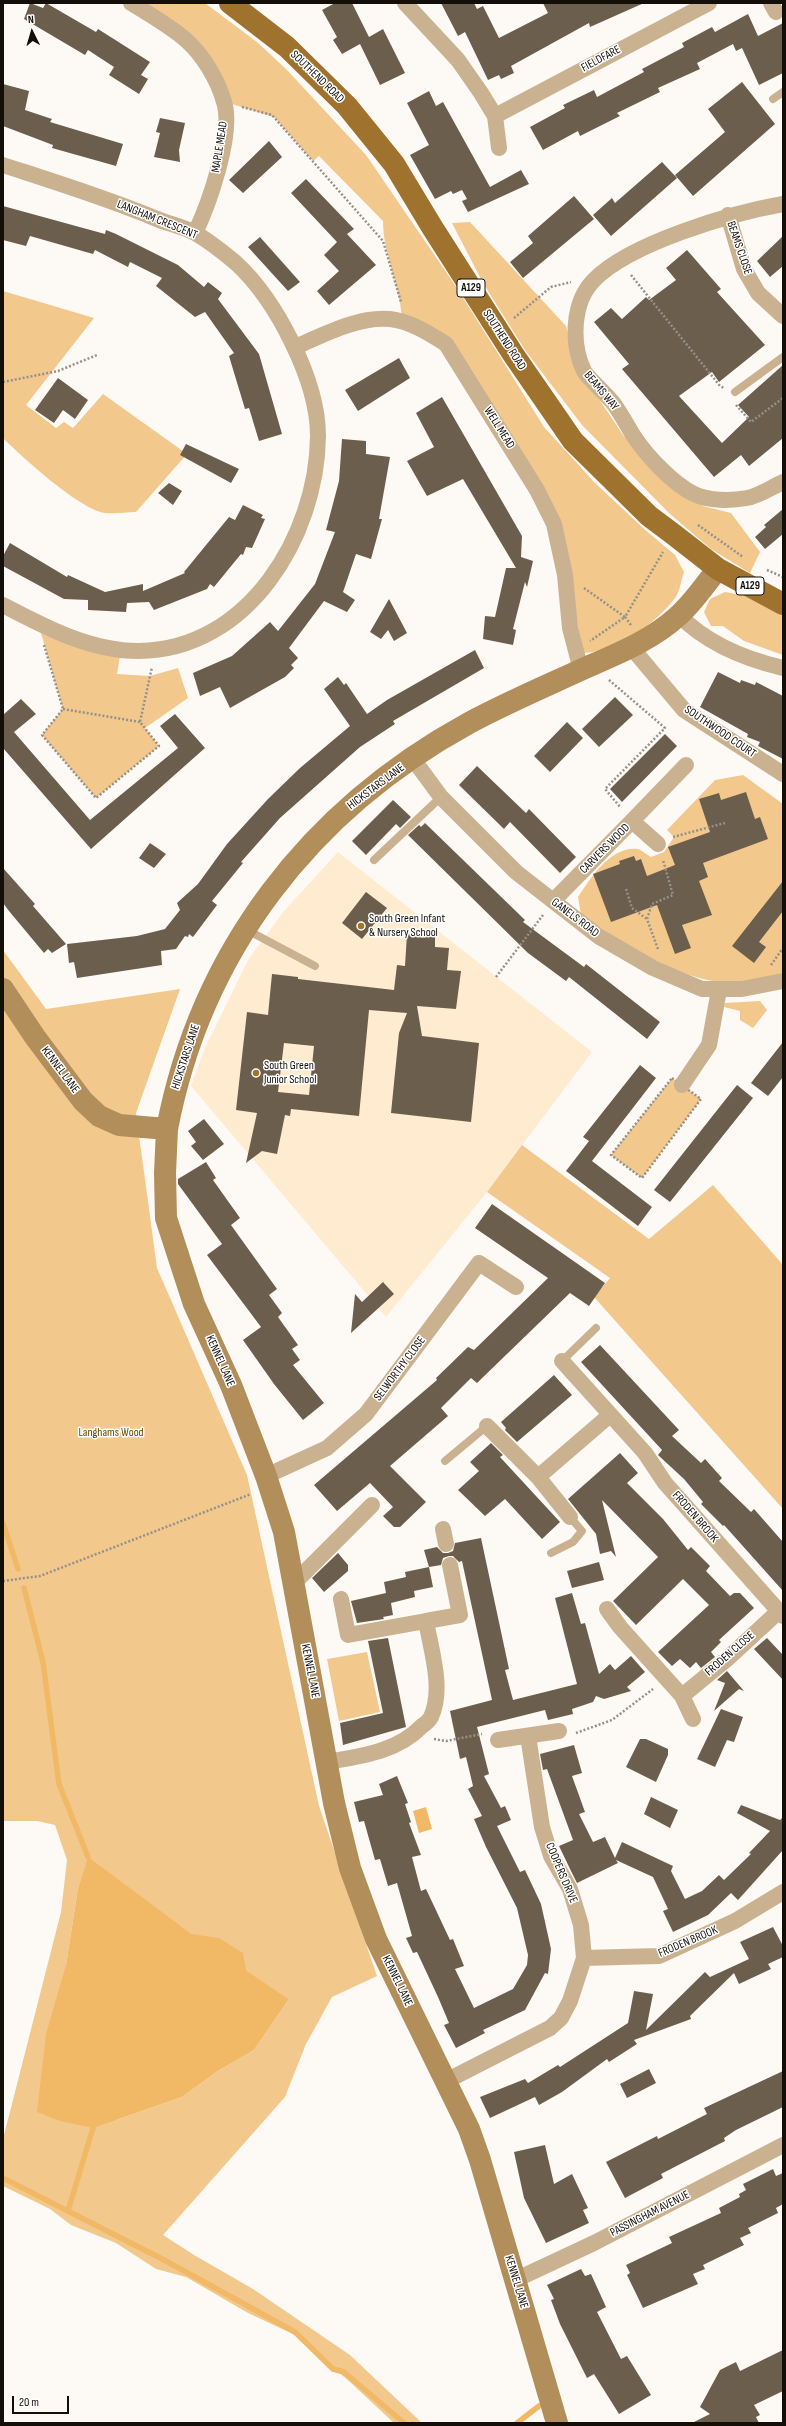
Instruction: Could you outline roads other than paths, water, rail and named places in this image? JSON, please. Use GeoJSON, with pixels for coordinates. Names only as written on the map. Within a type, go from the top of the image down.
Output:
{"type":"FeatureCollection","features":[{"type":"Feature","properties":{"kind":"main road","name":"SOUTHEND ROAD"},"geometry":{"type":"LineString","coordinates":[[230,3],[287,47],[347,106],[394,164],[432,227],[513,354],[573,442],[644,510],[718,569],[783,604]]}},
{"type":"Feature","properties":{"kind":"street","name":"MAPLE MEAD"},"geometry":{"type":"LineString","coordinates":[[131,3],[186,40],[207,66],[225,102],[226,127],[218,166],[208,207],[195,233]]}},
{"type":"Feature","properties":{"kind":"street"},"geometry":{"type":"LineString","coordinates":[[405,3],[458,60],[495,116],[499,148]]}},
{"type":"Feature","properties":{"kind":"street","name":"FIELDFARE"},"geometry":{"type":"LineString","coordinates":[[495,116],[708,3]]}},
{"type":"Feature","properties":{"kind":"street","name":"LANGHAM CRESCENT"},"geometry":{"type":"LineString","coordinates":[[3,165],[112,201],[195,233],[236,263],[277,316],[295,347],[312,396],[318,436],[313,483],[296,535],[283,561],[264,588],[242,612],[207,635],[176,647],[141,651],[107,648],[74,638],[38,623],[3,605]]}},
{"type":"Feature","properties":{"kind":"street","name":"BEAMS WAY"},"geometry":{"type":"LineString","coordinates":[[783,204],[728,215],[671,237],[619,261],[593,280],[579,309],[575,331],[578,353],[584,372],[614,405],[639,444],[673,480],[694,494],[719,500],[748,498],[783,482]]}},
{"type":"Feature","properties":{"kind":"street","name":"BEAMS CLOSE"},"geometry":{"type":"LineString","coordinates":[[728,215],[744,269],[758,293],[783,316]]}},
{"type":"Feature","properties":{"kind":"street","name":"WELL MEAD"},"geometry":{"type":"LineString","coordinates":[[295,347],[358,323],[390,319],[426,332],[446,344],[537,490],[554,524],[583,662]]}},
{"type":"Feature","properties":{"kind":"street","name":"HICKSTARS LANE"},"geometry":{"type":"LineString","coordinates":[[167,1129],[175,1087],[189,1043],[206,1001],[245,928],[269,895],[318,836],[347,808],[413,759],[468,723],[583,662],[637,643],[679,615],[718,569]]}},
{"type":"Feature","properties":{"kind":"street"},"geometry":{"type":"LineString","coordinates":[[679,615],[709,639],[744,657],[783,668]]}},
{"type":"Feature","properties":{"kind":"street","name":"SOUTHWOOD COURT"},"geometry":{"type":"LineString","coordinates":[[637,643],[684,710],[783,774]]}},
{"type":"Feature","properties":{"kind":"street","name":"GANELS ROAD"},"geometry":{"type":"LineString","coordinates":[[413,759],[441,797],[516,872],[598,936],[665,973],[702,989],[742,989],[783,981]]}},
{"type":"Feature","properties":{"kind":"street"},"geometry":{"type":"LineString","coordinates":[[632,821],[686,765]]}},
{"type":"Feature","properties":{"kind":"street","name":"CARVERS WOOD"},"geometry":{"type":"LineString","coordinates":[[553,902],[632,821],[658,844]]}},
{"type":"Feature","properties":{"kind":"street","name":"KENNEL LANE"},"geometry":{"type":"LineString","coordinates":[[3,989],[35,1037],[83,1101],[99,1116],[118,1125],[167,1129],[165,1173],[166,1218],[194,1304],[231,1385],[268,1481],[284,1532],[334,1803],[350,1868],[376,1939],[469,2129],[480,2160],[557,2423]]}},
{"type":"Feature","properties":{"kind":"street"},"geometry":{"type":"LineString","coordinates":[[682,1085],[709,1045],[719,990]]}},
{"type":"Feature","properties":{"kind":"street","name":"SELWORTHY CLOSE"},"geometry":{"type":"LineString","coordinates":[[268,1481],[327,1448],[366,1414],[479,1264],[516,1287]]}},
{"type":"Feature","properties":{"kind":"street","name":"FRODEN BROOK"},"geometry":{"type":"LineString","coordinates":[[562,1361],[645,1453],[664,1482],[780,1614]]}},
{"type":"Feature","properties":{"kind":"street"},"geometry":{"type":"LineString","coordinates":[[538,1477],[610,1415]]}},
{"type":"Feature","properties":{"kind":"street"},"geometry":{"type":"LineString","coordinates":[[487,1426],[538,1477],[570,1517]]}},
{"type":"Feature","properties":{"kind":"street"},"geometry":{"type":"LineString","coordinates":[[294,1583],[372,1505]]}},
{"type":"Feature","properties":{"kind":"street"},"geometry":{"type":"LineString","coordinates":[[342,1599],[348,1635],[460,1615],[450,1565]]}},
{"type":"Feature","properties":{"kind":"street"},"geometry":{"type":"LineString","coordinates":[[607,1609],[620,1627],[682,1696],[693,1719]]}},
{"type":"Feature","properties":{"kind":"street","name":"FRODEN CLOSE"},"geometry":{"type":"LineString","coordinates":[[682,1696],[780,1614]]}},
{"type":"Feature","properties":{"kind":"street"},"geometry":{"type":"LineString","coordinates":[[327,1762],[369,1754],[397,1745],[412,1736],[431,1718],[436,1694],[435,1671],[426,1621]]}},
{"type":"Feature","properties":{"kind":"street"},"geometry":{"type":"LineString","coordinates":[[498,1740],[559,1731]]}},
{"type":"Feature","properties":{"kind":"street","name":"COOPERS DRIVE"},"geometry":{"type":"LineString","coordinates":[[446,2082],[550,2028],[561,2018],[570,2001],[584,1958],[581,1925],[570,1889],[551,1856],[542,1827],[528,1736]]}},
{"type":"Feature","properties":{"kind":"street","name":"FRODEN BROOK"},"geometry":{"type":"LineString","coordinates":[[584,1958],[659,1956],[735,1921],[783,1892]]}},
{"type":"Feature","properties":{"kind":"street","name":"PASSINGHAM AVENUE"},"geometry":{"type":"LineString","coordinates":[[515,2280],[594,2243],[783,2145]]}},
{"type":"Feature","properties":{"kind":"lane"},"geometry":{"type":"LineString","coordinates":[[774,100],[783,92]]}},
{"type":"Feature","properties":{"kind":"lane"},"geometry":{"type":"LineString","coordinates":[[735,392],[783,356]]}},
{"type":"Feature","properties":{"kind":"lane"},"geometry":{"type":"LineString","coordinates":[[374,860],[441,797]]}},
{"type":"Feature","properties":{"kind":"lane"},"geometry":{"type":"LineString","coordinates":[[245,928],[316,966]]}},
{"type":"Feature","properties":{"kind":"lane"},"geometry":{"type":"LineString","coordinates":[[562,1361],[596,1328]]}},
{"type":"Feature","properties":{"kind":"lane"},"geometry":{"type":"LineString","coordinates":[[445,1461],[487,1426]]}},
{"type":"Feature","properties":{"kind":"lane"},"geometry":{"type":"LineString","coordinates":[[551,1553],[573,1542],[582,1531],[570,1517]]}},
{"type":"Feature","properties":{"kind":"waterway"},"geometry":{"type":"LineString","coordinates":[[3,1523],[18,1569]]}},
{"type":"Feature","properties":{"kind":"waterway"},"geometry":{"type":"LineString","coordinates":[[24,1588],[43,1662],[59,1784],[88,1857]]}},
{"type":"Feature","properties":{"kind":"waterway"},"geometry":{"type":"LineString","coordinates":[[68,2211],[93,2128]]}},
{"type":"Feature","properties":{"kind":"waterway"},"geometry":{"type":"LineString","coordinates":[[3,2178],[166,2261],[295,2332],[333,2369],[344,2372],[404,2423]]}},
{"type":"Feature","properties":{"kind":"waterway"},"geometry":{"type":"LineString","coordinates":[[517,2423],[539,2406]]}},
{"type":"Feature","properties":{"kind":"place","name":"South Green Infant & Nursery School"},"geometry":{"type":"Point","coordinates":[361,926]}},
{"type":"Feature","properties":{"kind":"place","name":"South Green Junior School"},"geometry":{"type":"Point","coordinates":[256,1073]}},
{"type":"Feature","properties":{"kind":"park label","name":"Langhams Wood"},"geometry":{"type":"Point","coordinates":[111,1433]}}]}
